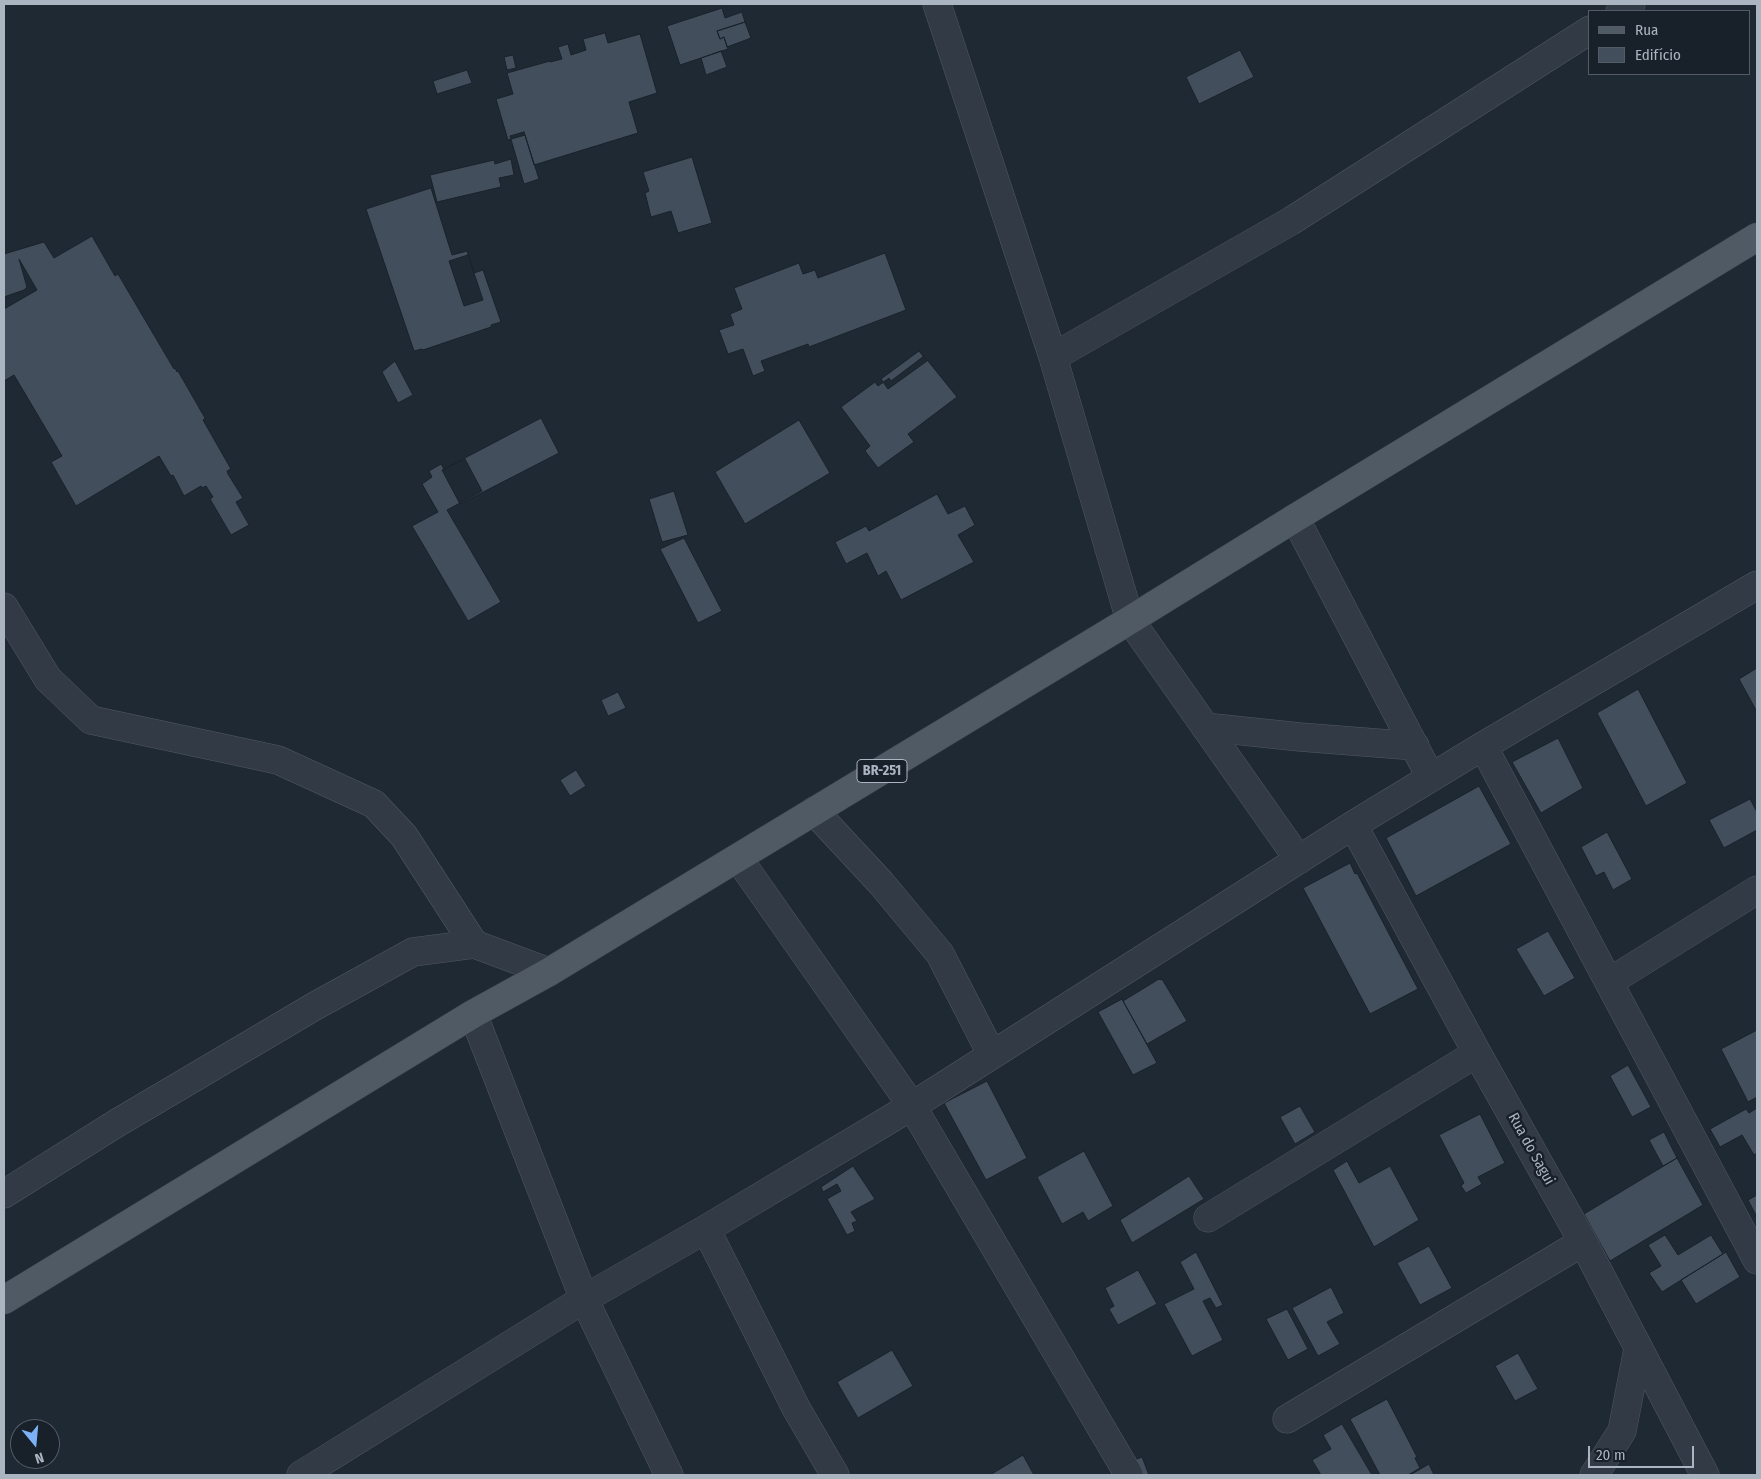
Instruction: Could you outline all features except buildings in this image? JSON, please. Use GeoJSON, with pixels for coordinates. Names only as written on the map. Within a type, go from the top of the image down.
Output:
{"type":"FeatureCollection","features":[{"type":"Feature","properties":{"kind":"main road","name":"BR-251"},"geometry":{"type":"LineString","coordinates":[[4,1300],[473,1014],[549,972],[738,858],[1757,237]]}},
{"type":"Feature","properties":{"kind":"street"},"geometry":{"type":"LineString","coordinates":[[937,4],[1053,357],[1130,620],[1299,860]]}},
{"type":"Feature","properties":{"kind":"street"},"geometry":{"type":"LineString","coordinates":[[1053,357],[1292,221],[1588,31]]}},
{"type":"Feature","properties":{"kind":"street"},"geometry":{"type":"LineString","coordinates":[[1295,518],[1432,778]]}},
{"type":"Feature","properties":{"kind":"street"},"geometry":{"type":"LineString","coordinates":[[301,1475],[584,1299],[706,1229],[912,1106],[1299,860],[1483,746],[1757,585]]}},
{"type":"Feature","properties":{"kind":"street"},"geometry":{"type":"LineString","coordinates":[[4,607],[48,679],[90,720],[278,760],[374,804],[404,836],[474,944]]}},
{"type":"Feature","properties":{"kind":"street"},"geometry":{"type":"LineString","coordinates":[[1205,727],[1415,746]]}},
{"type":"Feature","properties":{"kind":"street"},"geometry":{"type":"LineString","coordinates":[[1483,746],[1753,1245]]}},
{"type":"Feature","properties":{"kind":"street"},"geometry":{"type":"LineString","coordinates":[[814,811],[881,883],[940,954],[992,1054]]}},
{"type":"Feature","properties":{"kind":"street","name":"Rua do Sagui"},"geometry":{"type":"LineString","coordinates":[[1353,826],[1477,1054],[1583,1242],[1705,1475]]}},
{"type":"Feature","properties":{"kind":"street"},"geometry":{"type":"LineString","coordinates":[[738,858],[912,1106],[1129,1475]]}},
{"type":"Feature","properties":{"kind":"street"},"geometry":{"type":"LineString","coordinates":[[1609,982],[1757,890]]}},
{"type":"Feature","properties":{"kind":"street"},"geometry":{"type":"LineString","coordinates":[[4,1194],[117,1123],[315,1006],[413,952],[474,944],[549,972]]}},
{"type":"Feature","properties":{"kind":"street"},"geometry":{"type":"LineString","coordinates":[[473,1014],[584,1299],[669,1475]]}},
{"type":"Feature","properties":{"kind":"street"},"geometry":{"type":"LineString","coordinates":[[1208,1218],[1477,1054]]}},
{"type":"Feature","properties":{"kind":"street"},"geometry":{"type":"LineString","coordinates":[[706,1229],[796,1408],[835,1475]]}},
{"type":"Feature","properties":{"kind":"street"},"geometry":{"type":"LineString","coordinates":[[1287,1419],[1583,1242]]}},
{"type":"Feature","properties":{"kind":"street"},"geometry":{"type":"LineString","coordinates":[[1594,1475],[1622,1431],[1638,1349]]}}]}
